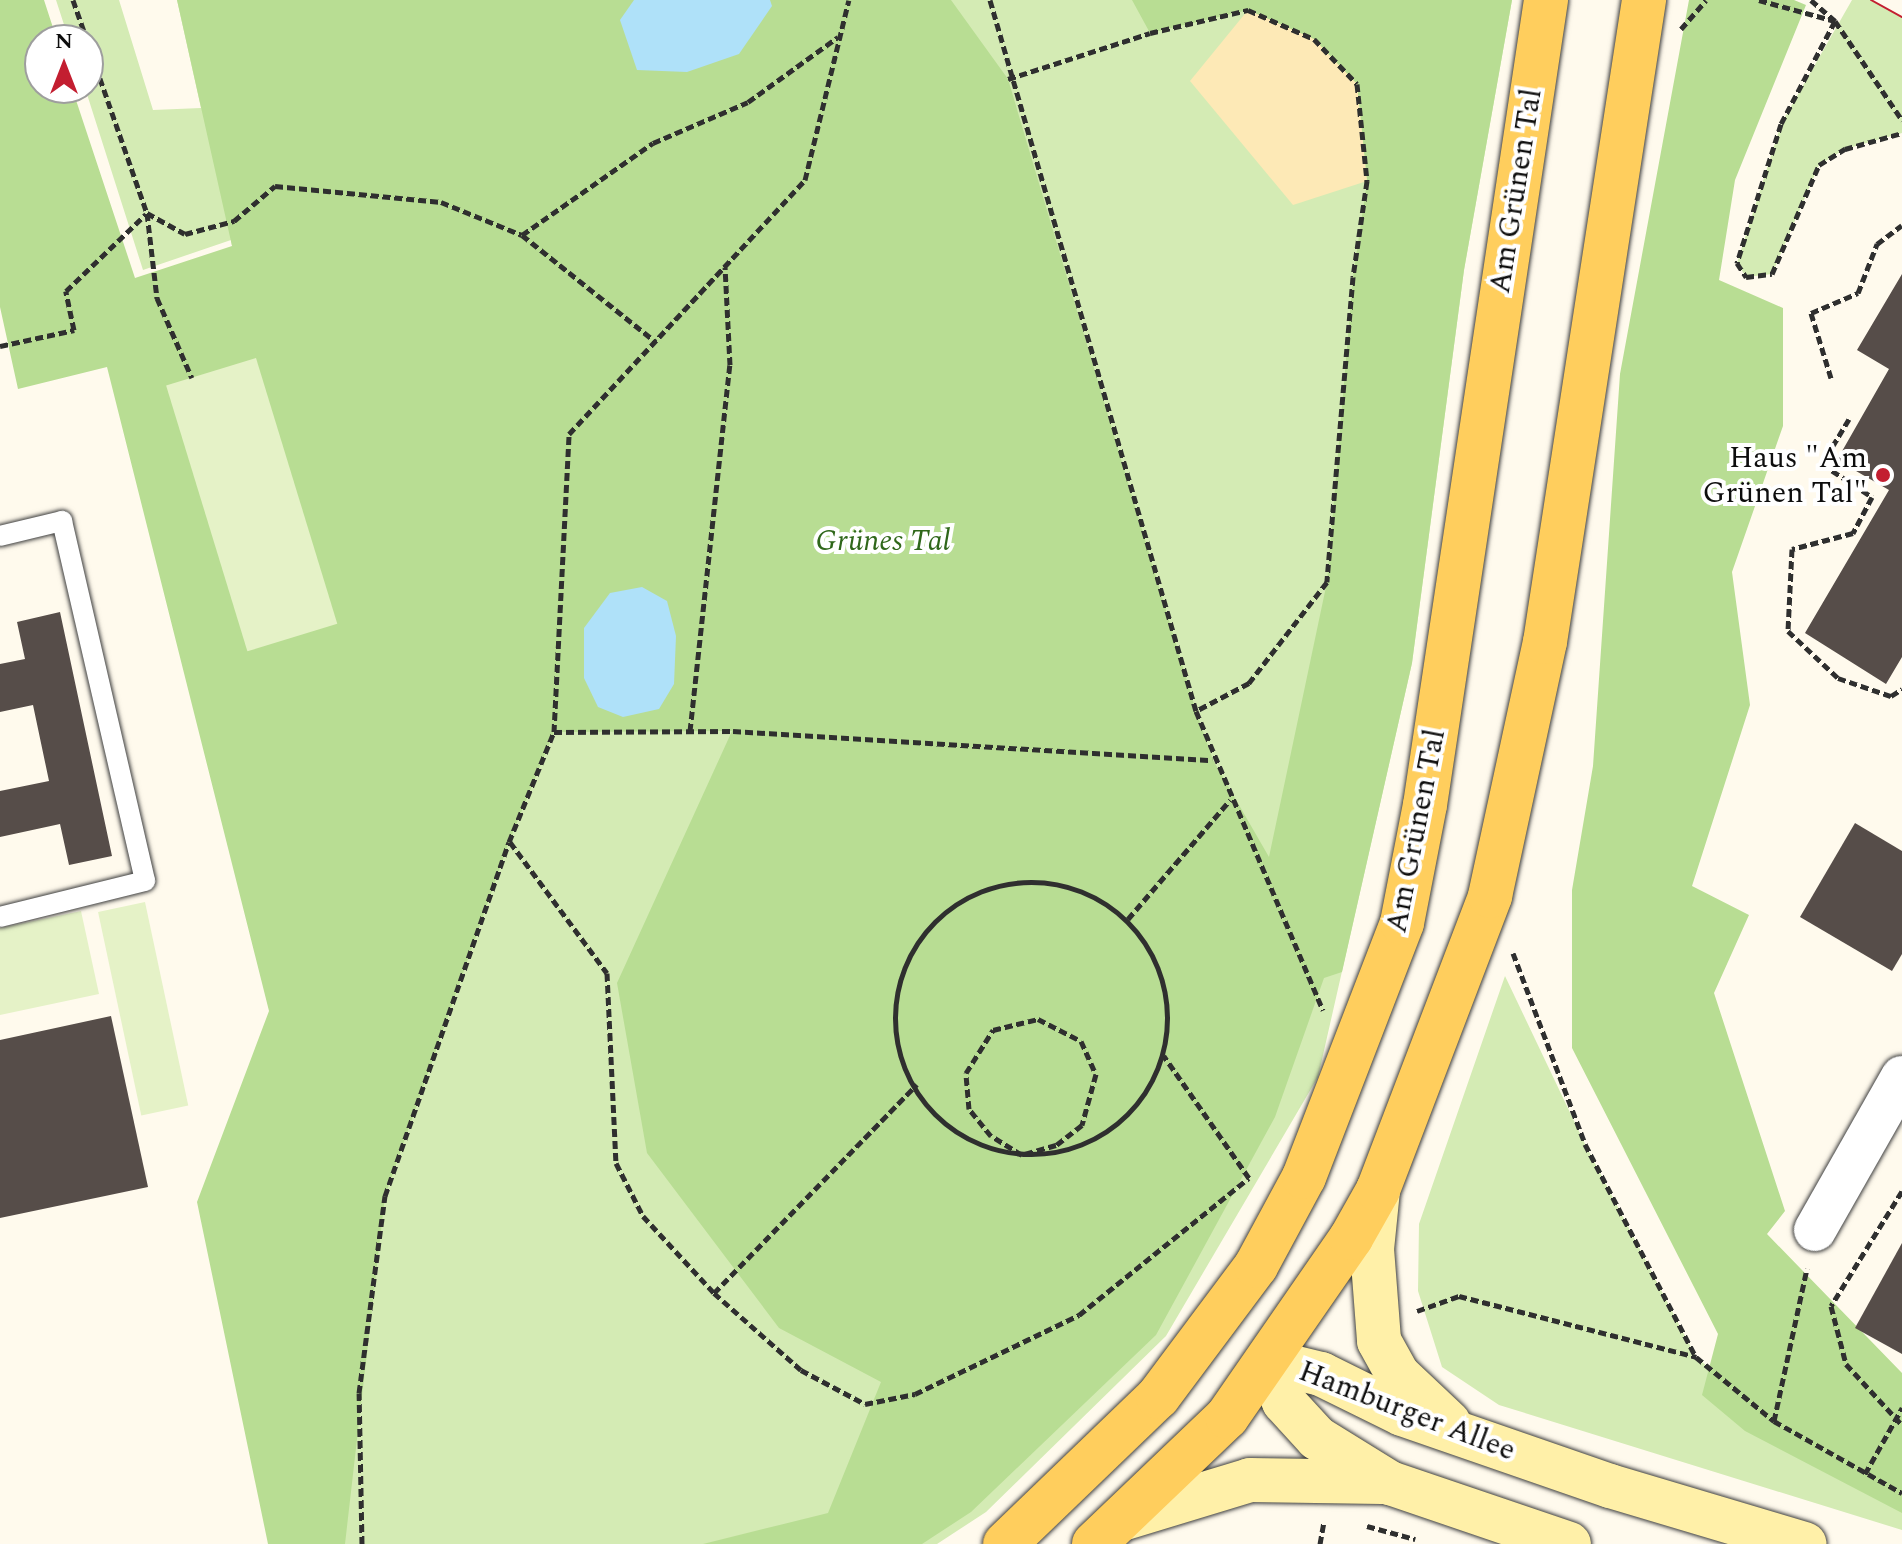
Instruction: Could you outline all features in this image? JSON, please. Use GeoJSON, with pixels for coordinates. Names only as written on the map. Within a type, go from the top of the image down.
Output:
{"type":"FeatureCollection","features":[{"type":"Feature","properties":{"kind":"main road","name":"Am Grünen Tal"},"geometry":{"type":"LineString","coordinates":[[1005,1544],[1158,1397],[1256,1266],[1304,1177],[1402,923],[1427,790],[1546,0]]}},
{"type":"Feature","properties":{"kind":"main road"},"geometry":{"type":"LineString","coordinates":[[1108,1532],[1227,1417],[1378,1190],[1490,896],[1547,627],[1644,0]]}},
{"type":"Feature","properties":{"kind":"main road"},"geometry":{"type":"LineString","coordinates":[[1256,1266],[1256,1323],[1267,1361]]}},
{"type":"Feature","properties":{"kind":"main road"},"geometry":{"type":"LineString","coordinates":[[1158,1397],[1214,1374],[1267,1361]]}},
{"type":"Feature","properties":{"kind":"street"},"geometry":{"type":"LineString","coordinates":[[1815,1230],[1902,1077]]}},
{"type":"Feature","properties":{"kind":"street"},"geometry":{"type":"LineString","coordinates":[[1378,1190],[1372,1249],[1379,1341],[1397,1374],[1459,1433]]}},
{"type":"Feature","properties":{"kind":"street","name":"Hamburger Allee"},"geometry":{"type":"LineString","coordinates":[[1267,1361],[1321,1374],[1402,1414],[1610,1486],[1805,1544]]}},
{"type":"Feature","properties":{"kind":"street","name":"Hamburger Allee"},"geometry":{"type":"LineString","coordinates":[[1267,1361],[1284,1402],[1317,1438],[1390,1483],[1569,1544]]}},
{"type":"Feature","properties":{"kind":"street"},"geometry":{"type":"LineString","coordinates":[[1108,1532],[1250,1480],[1341,1478],[1390,1483]]}},
{"type":"Feature","properties":{"kind":"lane"},"geometry":{"type":"LineString","coordinates":[[0,536],[62,521],[145,881],[0,917]]}},
{"type":"Feature","properties":{"kind":"path"},"geometry":{"type":"LineString","coordinates":[[73,0],[81,24]]}},
{"type":"Feature","properties":{"kind":"path"},"geometry":{"type":"LineString","coordinates":[[362,1544],[359,1393],[385,1196],[509,842],[554,732],[569,434],[805,180],[849,0]]}},
{"type":"Feature","properties":{"kind":"path"},"geometry":{"type":"LineString","coordinates":[[990,0],[1008,79],[1196,711],[1230,800],[1325,1013]]}},
{"type":"Feature","properties":{"kind":"path"},"geometry":{"type":"LineString","coordinates":[[1759,0],[1835,21]]}},
{"type":"Feature","properties":{"kind":"path"},"geometry":{"type":"LineString","coordinates":[[1811,0],[1835,21],[1902,120]]}},
{"type":"Feature","properties":{"kind":"path"},"geometry":{"type":"LineString","coordinates":[[1008,79],[1150,33],[1248,10],[1314,39],[1357,84],[1367,181],[1353,277],[1327,582],[1249,683],[1196,711]]}},
{"type":"Feature","properties":{"kind":"path"},"geometry":{"type":"LineString","coordinates":[[1835,21],[1781,124],[1737,263],[1746,277],[1772,274],[1819,165],[1845,149],[1902,133]]}},
{"type":"Feature","properties":{"kind":"path"},"geometry":{"type":"LineString","coordinates":[[522,235],[653,143],[748,102],[840,36]]}},
{"type":"Feature","properties":{"kind":"path"},"geometry":{"type":"LineString","coordinates":[[104,90],[147,213],[157,298],[192,378]]}},
{"type":"Feature","properties":{"kind":"path"},"geometry":{"type":"LineString","coordinates":[[147,213],[185,234],[234,221],[275,186],[441,202],[522,235],[656,342]]}},
{"type":"Feature","properties":{"kind":"path"},"geometry":{"type":"LineString","coordinates":[[0,346],[74,330],[66,291],[147,213]]}},
{"type":"Feature","properties":{"kind":"path"},"geometry":{"type":"LineString","coordinates":[[1831,378],[1811,313],[1858,293],[1877,244],[1902,225]]}},
{"type":"Feature","properties":{"kind":"path"},"geometry":{"type":"LineString","coordinates":[[690,731],[730,365],[725,267]]}},
{"type":"Feature","properties":{"kind":"path"},"geometry":{"type":"LineString","coordinates":[[1849,419],[1822,464],[1872,497],[1853,533],[1792,549],[1788,631],[1838,678],[1891,696],[1902,689]]}},
{"type":"Feature","properties":{"kind":"path"},"geometry":{"type":"LineString","coordinates":[[554,732],[690,731],[1213,760]]}},
{"type":"Feature","properties":{"kind":"path"},"geometry":{"type":"LineString","coordinates":[[1128,919],[1230,800]]}},
{"type":"Feature","properties":{"kind":"path"},"geometry":{"type":"LineString","coordinates":[[509,842],[607,973],[616,1163],[643,1216],[714,1293],[801,1370],[865,1404],[915,1394],[1079,1315],[1249,1178],[1164,1056]]}},
{"type":"Feature","properties":{"kind":"path"},"geometry":{"type":"LineString","coordinates":[[1034,880],[1078,888],[1128,919],[1163,975],[1164,1056],[1121,1124],[1055,1155],[1022,1155],[985,1149],[928,1111],[892,1023],[910,949],[960,899],[1034,880]]}},
{"type":"Feature","properties":{"kind":"path"},"geometry":{"type":"LineString","coordinates":[[1490,896],[1585,1144],[1696,1357],[1774,1421],[1902,1493]]}},
{"type":"Feature","properties":{"kind":"path"},"geometry":{"type":"LineString","coordinates":[[1038,1019],[1081,1041],[1096,1074],[1082,1125],[1056,1145],[1022,1155],[991,1136],[969,1109],[966,1073],[993,1030],[1038,1019]]}},
{"type":"Feature","properties":{"kind":"path"},"geometry":{"type":"LineString","coordinates":[[714,1293],[917,1084]]}},
{"type":"Feature","properties":{"kind":"path"},"geometry":{"type":"LineString","coordinates":[[1902,1191],[1831,1306],[1846,1364],[1902,1425]]}},
{"type":"Feature","properties":{"kind":"path"},"geometry":{"type":"LineString","coordinates":[[1774,1421],[1815,1230]]}},
{"type":"Feature","properties":{"kind":"path"},"geometry":{"type":"LineString","coordinates":[[1414,1325],[1409,1313],[1459,1296],[1696,1357]]}},
{"type":"Feature","properties":{"kind":"path"},"geometry":{"type":"LineString","coordinates":[[1865,1474],[1902,1408]]}},
{"type":"Feature","properties":{"kind":"path"},"geometry":{"type":"LineString","coordinates":[[1325,1514],[1339,1518]]}},
{"type":"Feature","properties":{"kind":"path"},"geometry":{"type":"LineString","coordinates":[[1353,1522],[1422,1540]]}},
{"type":"Feature","properties":{"kind":"green space","name":"Grünes Tal"},"geometry":{"type":"Polygon","coordinates":[[[0,0],[44,0],[52,24],[24,24],[24,104],[77,104],[135,278],[232,246],[177,0],[951,0],[1008,79],[1196,711],[1213,760],[1269,857],[1327,582],[1353,277],[1367,182],[1357,85],[1248,10],[1150,33],[1132,0],[1512,0],[1464,270],[1412,663],[1342,972],[1324,978],[1275,1117],[1156,1335],[971,1512],[922,1544],[703,1544],[828,1513],[881,1382],[779,1328],[647,1153],[617,983],[732,731],[554,732],[509,842],[385,1196],[345,1544],[268,1544],[197,1202],[269,1011],[107,367],[18,389],[0,307],[0,0]]]}},
{"type":"Feature","properties":{"kind":"green space","name":"Grünes Tal"},"geometry":{"type":"Polygon","coordinates":[[[56,0],[119,0],[153,110],[201,108],[177,0],[1512,0],[1464,270],[1412,663],[1318,1077],[1166,1336],[986,1512],[937,1544],[268,1544],[349,906],[231,240],[143,270],[90,104],[104,104],[104,24],[64,24],[56,0]]]}},
{"type":"Feature","properties":{"kind":"green space"},"geometry":{"type":"Polygon","coordinates":[[[1689,0],[1794,0],[1806,5],[1735,180],[1719,280],[1783,308],[1783,426],[1732,572],[1750,705],[1692,886],[1749,915],[1714,993],[1785,1211],[1767,1234],[1902,1373],[1902,1513],[1745,1431],[1702,1395],[1718,1334],[1572,1048],[1572,890],[1593,766],[1620,374],[1689,0]]]}},
{"type":"Feature","properties":{"kind":"green space"},"geometry":{"type":"Polygon","coordinates":[[[1852,0],[1871,0],[1902,17],[1902,133],[1845,149],[1819,165],[1772,274],[1746,277],[1737,263],[1781,124],[1852,0]]]}},
{"type":"Feature","properties":{"kind":"green space"},"geometry":{"type":"Polygon","coordinates":[[[256,358],[337,624],[247,651],[166,385],[256,358]]]}},
{"type":"Feature","properties":{"kind":"green space"},"geometry":{"type":"Polygon","coordinates":[[[145,902],[188,1105],[141,1115],[98,912],[145,902]]]}},
{"type":"Feature","properties":{"kind":"green space"},"geometry":{"type":"Polygon","coordinates":[[[81,911],[99,994],[0,1015],[0,928],[81,911]]]}},
{"type":"Feature","properties":{"kind":"green space"},"geometry":{"type":"Polygon","coordinates":[[[1505,976],[1585,1144],[1696,1357],[1774,1421],[1902,1493],[1902,1530],[1499,1405],[1442,1367],[1418,1291],[1419,1224],[1505,976]]]}},
{"type":"Feature","properties":{"kind":"sand"},"geometry":{"type":"Polygon","coordinates":[[[1248,10],[1314,39],[1357,84],[1367,181],[1293,205],[1190,81],[1248,10]]]}},
{"type":"Feature","properties":{"kind":"water"},"geometry":{"type":"Polygon","coordinates":[[[634,0],[770,0],[772,6],[739,54],[687,72],[637,70],[620,20],[634,0]]]}},
{"type":"Feature","properties":{"kind":"water"},"geometry":{"type":"Polygon","coordinates":[[[642,587],[667,601],[676,636],[674,684],[659,709],[623,717],[598,707],[584,678],[584,628],[610,593],[642,587]]]}},
{"type":"Feature","properties":{"kind":"building","name":"Haus \"Am Grünen Tal\""},"geometry":{"type":"Polygon","coordinates":[[[1902,274],[1902,657],[1886,684],[1805,633],[1889,490],[1837,460],[1889,369],[1857,350],[1902,274]]]}},
{"type":"Feature","properties":{"kind":"building"},"geometry":{"type":"Polygon","coordinates":[[[60,612],[112,856],[69,865],[60,824],[0,837],[0,791],[49,781],[33,705],[0,712],[0,664],[25,659],[17,622],[60,612]]]}},
{"type":"Feature","properties":{"kind":"building"},"geometry":{"type":"Polygon","coordinates":[[[1855,823],[1902,851],[1902,954],[1892,971],[1800,917],[1855,823]]]}},
{"type":"Feature","properties":{"kind":"building"},"geometry":{"type":"Polygon","coordinates":[[[111,1016],[148,1187],[0,1218],[0,1040],[111,1016]]]}},
{"type":"Feature","properties":{"kind":"building"},"geometry":{"type":"Polygon","coordinates":[[[1902,1243],[1902,1354],[1855,1328],[1902,1243]]]}},
{"type":"Feature","properties":{"kind":"tram line"},"geometry":{"type":"LineString","coordinates":[[1871,0],[1902,17]]}},
{"type":"Feature","properties":{"kind":"place","name":"Haus \"Am Grünen Tal\""},"geometry":{"type":"Point","coordinates":[1883,475]}}]}
